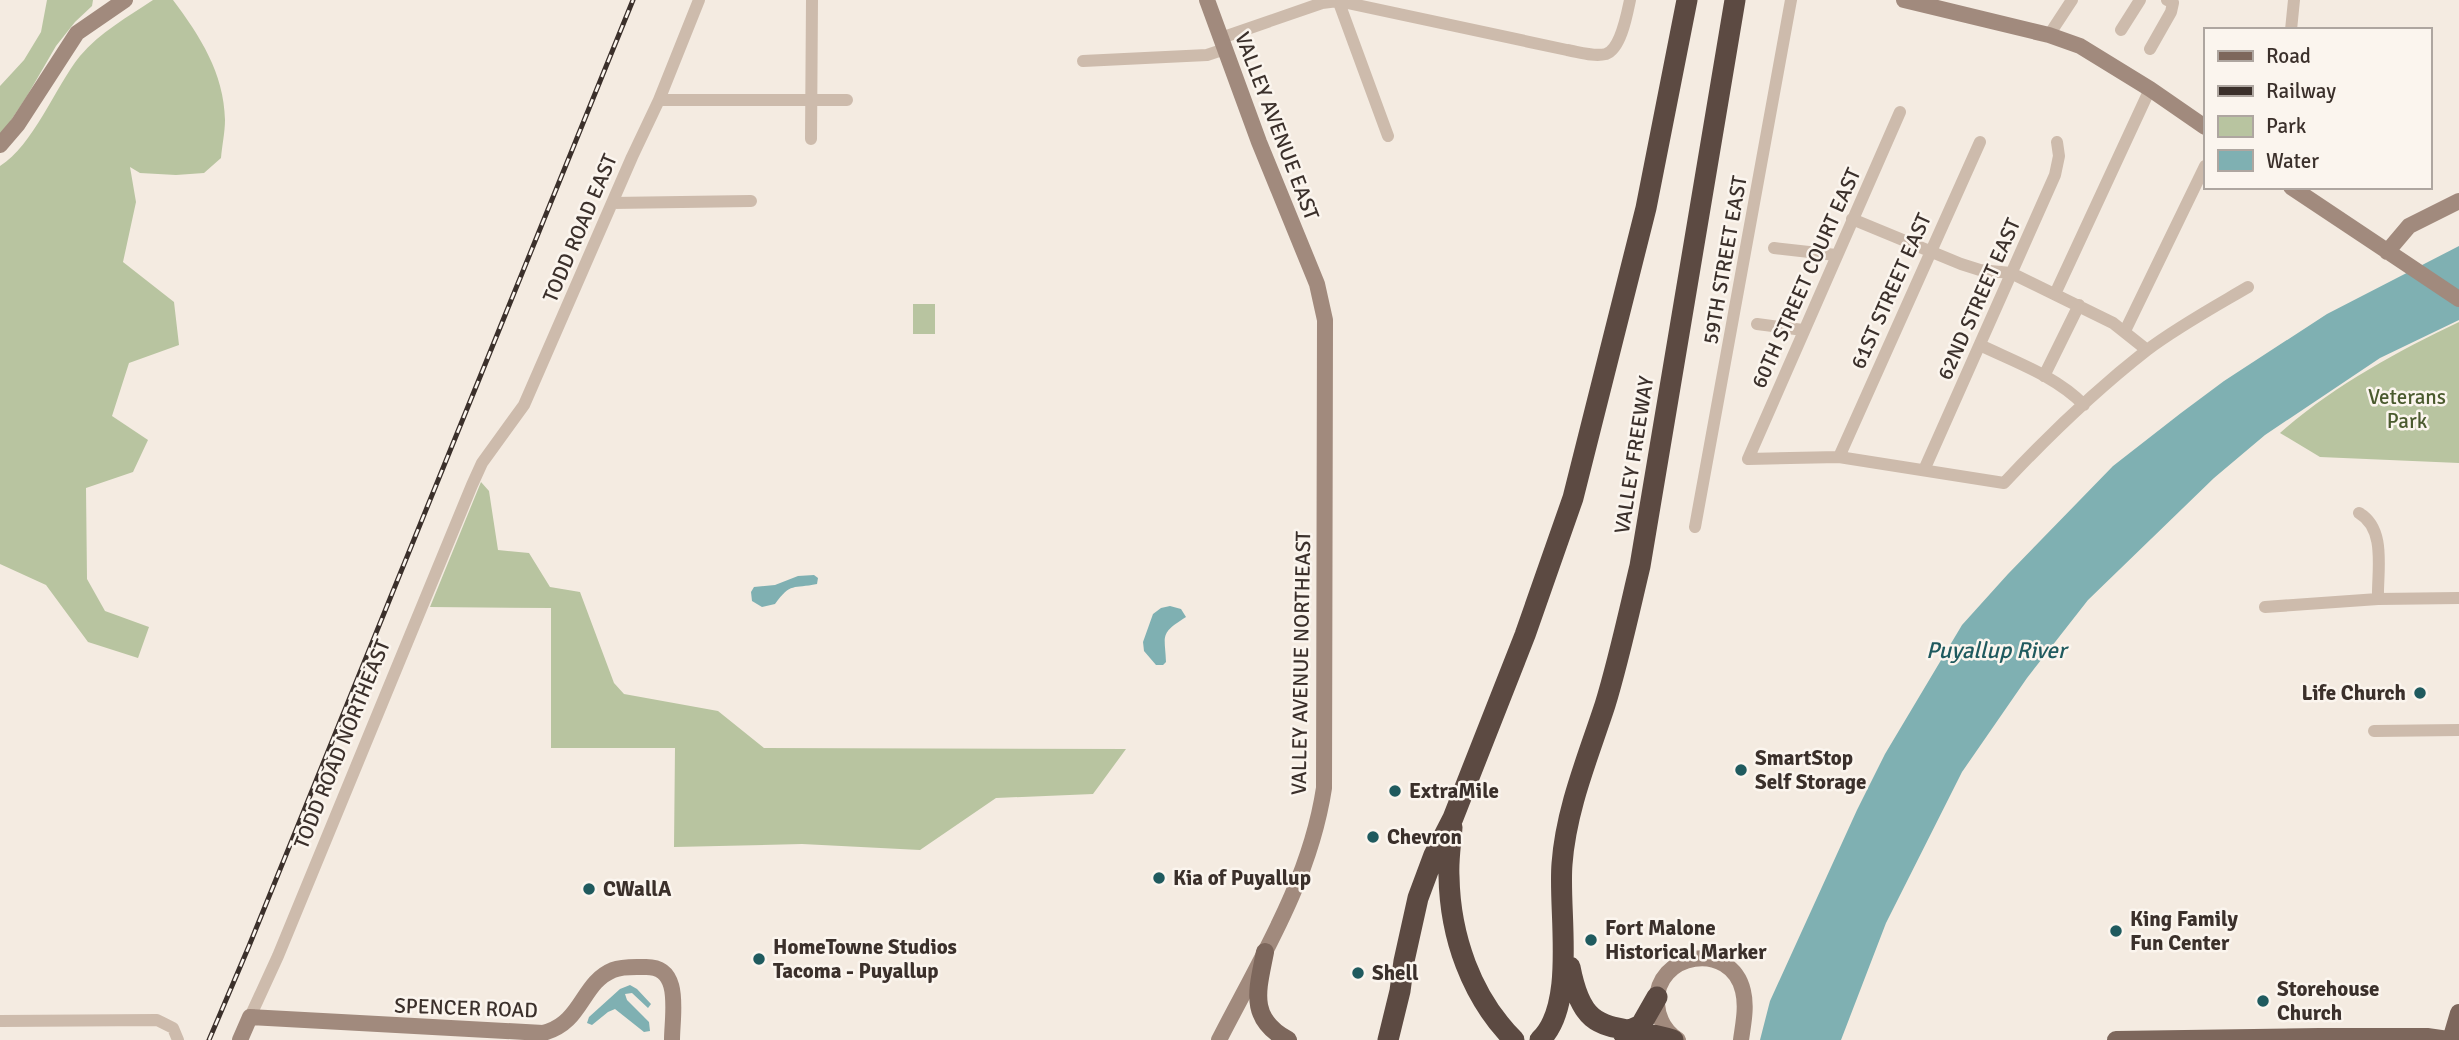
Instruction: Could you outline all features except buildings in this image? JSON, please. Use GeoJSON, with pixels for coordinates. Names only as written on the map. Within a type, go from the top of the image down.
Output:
{"type":"FeatureCollection","features":[{"type":"Feature","properties":{"kind":"highway","name":"VALLEY FREEWAY"},"geometry":{"type":"LineString","coordinates":[[1453,818],[1544,584],[1573,498],[1646,208],[1687,0]]}},
{"type":"Feature","properties":{"kind":"highway","name":"VALLEY FREEWAY"},"geometry":{"type":"LineString","coordinates":[[1562,913],[1562,866],[1566,833],[1575,793],[1624,637],[1640,566],[1735,0]]}},
{"type":"Feature","properties":{"kind":"highway"},"geometry":{"type":"LineString","coordinates":[[1720,88],[1744,0]]}},
{"type":"Feature","properties":{"kind":"highway"},"geometry":{"type":"LineString","coordinates":[[1388,1040],[1418,898],[1434,855],[1453,818]]}},
{"type":"Feature","properties":{"kind":"highway"},"geometry":{"type":"LineString","coordinates":[[1453,818],[1448,875],[1454,928],[1485,1006],[1514,1040]]}},
{"type":"Feature","properties":{"kind":"highway"},"geometry":{"type":"LineString","coordinates":[[1562,913],[1572,980],[1580,1008],[1594,1026],[1606,1032],[1659,1036],[1673,1040]]}},
{"type":"Feature","properties":{"kind":"highway"},"geometry":{"type":"LineString","coordinates":[[1541,1040],[1559,1002],[1563,958],[1562,913]]}},
{"type":"Feature","properties":{"kind":"highway"},"geometry":{"type":"LineString","coordinates":[[1623,1033],[1635,1029],[1645,1021],[1657,997]]}},
{"type":"Feature","properties":{"kind":"main road"},"geometry":{"type":"LineString","coordinates":[[1265,952],[1257,995],[1258,1007],[1269,1027],[1287,1040]]}},
{"type":"Feature","properties":{"kind":"main road"},"geometry":{"type":"LineString","coordinates":[[2116,1040],[2427,1037],[2449,1040],[2459,1013]]}},
{"type":"Feature","properties":{"kind":"street"},"geometry":{"type":"LineString","coordinates":[[0,145],[18,124],[77,33],[125,0]]}},
{"type":"Feature","properties":{"kind":"street","name":"TODD ROAD EAST"},"geometry":{"type":"LineString","coordinates":[[482,463],[524,405],[659,100],[699,0]]}},
{"type":"Feature","properties":{"kind":"street"},"geometry":{"type":"LineString","coordinates":[[811,139],[812,0]]}},
{"type":"Feature","properties":{"kind":"street","name":"VALLEY AVENUE EAST"},"geometry":{"type":"LineString","coordinates":[[1207,0],[1259,142],[1310,266]]}},
{"type":"Feature","properties":{"kind":"street"},"geometry":{"type":"LineString","coordinates":[[1338,0],[1388,136]]}},
{"type":"Feature","properties":{"kind":"street"},"geometry":{"type":"LineString","coordinates":[[1083,61],[1207,55],[1223,43],[1338,0],[1598,55],[1611,51],[1617,43],[1630,0]]}},
{"type":"Feature","properties":{"kind":"street","name":"59TH STREET EAST"},"geometry":{"type":"LineString","coordinates":[[1695,527],[1791,0]]}},
{"type":"Feature","properties":{"kind":"street"},"geometry":{"type":"LineString","coordinates":[[1903,0],[2049,35],[2087,50],[2151,89],[2204,126]]}},
{"type":"Feature","properties":{"kind":"street"},"geometry":{"type":"LineString","coordinates":[[2049,35],[2072,0]]}},
{"type":"Feature","properties":{"kind":"street"},"geometry":{"type":"LineString","coordinates":[[2121,30],[2140,0]]}},
{"type":"Feature","properties":{"kind":"street"},"geometry":{"type":"LineString","coordinates":[[2150,49],[2171,12],[2171,1]]}},
{"type":"Feature","properties":{"kind":"street"},"geometry":{"type":"LineString","coordinates":[[2291,28],[2294,4]]}},
{"type":"Feature","properties":{"kind":"street"},"geometry":{"type":"LineString","coordinates":[[2055,294],[2151,89]]}},
{"type":"Feature","properties":{"kind":"street"},"geometry":{"type":"LineString","coordinates":[[659,100],[847,100]]}},
{"type":"Feature","properties":{"kind":"street","name":"60TH STREET COURT EAST"},"geometry":{"type":"LineString","coordinates":[[1839,457],[1748,459],[1900,112]]}},
{"type":"Feature","properties":{"kind":"street","name":"61ST STREET EAST"},"geometry":{"type":"LineString","coordinates":[[1839,457],[1980,142]]}},
{"type":"Feature","properties":{"kind":"street","name":"62ND STREET EAST"},"geometry":{"type":"LineString","coordinates":[[1924,470],[2055,174],[2059,156],[2057,142]]}},
{"type":"Feature","properties":{"kind":"street"},"geometry":{"type":"LineString","coordinates":[[2125,331],[2204,168]]}},
{"type":"Feature","properties":{"kind":"street"},"geometry":{"type":"LineString","coordinates":[[2294,189],[2459,299]]}},
{"type":"Feature","properties":{"kind":"street"},"geometry":{"type":"LineString","coordinates":[[612,203],[751,201]]}},
{"type":"Feature","properties":{"kind":"street"},"geometry":{"type":"LineString","coordinates":[[2391,255],[2409,226],[2459,201]]}},
{"type":"Feature","properties":{"kind":"street"},"geometry":{"type":"LineString","coordinates":[[1852,219],[1980,270],[2011,273],[2079,305],[2125,331],[2147,350]]}},
{"type":"Feature","properties":{"kind":"street"},"geometry":{"type":"LineString","coordinates":[[1774,248],[1836,255]]}},
{"type":"Feature","properties":{"kind":"street","name":"VALLEY AVENUE NORTHEAST"},"geometry":{"type":"LineString","coordinates":[[1219,1040],[1305,867],[1320,815],[1324,788],[1325,320],[1310,266]]}},
{"type":"Feature","properties":{"kind":"street"},"geometry":{"type":"LineString","coordinates":[[1839,457],[2004,483],[2084,405],[2147,350],[2248,287]]}},
{"type":"Feature","properties":{"kind":"street"},"geometry":{"type":"LineString","coordinates":[[2044,376],[2079,305]]}},
{"type":"Feature","properties":{"kind":"street"},"geometry":{"type":"LineString","coordinates":[[1757,324],[1803,330]]}},
{"type":"Feature","properties":{"kind":"street"},"geometry":{"type":"LineString","coordinates":[[1980,345],[2044,376],[2084,405]]}},
{"type":"Feature","properties":{"kind":"street","name":"TODD ROAD NORTHEAST"},"geometry":{"type":"LineString","coordinates":[[240,1040],[278,956],[482,463]]}},
{"type":"Feature","properties":{"kind":"street"},"geometry":{"type":"LineString","coordinates":[[2359,513],[2373,524],[2377,536],[2378,599]]}},
{"type":"Feature","properties":{"kind":"street"},"geometry":{"type":"LineString","coordinates":[[2265,607],[2378,599],[2459,598]]}},
{"type":"Feature","properties":{"kind":"street"},"geometry":{"type":"LineString","coordinates":[[2374,731],[2459,730]]}},
{"type":"Feature","properties":{"kind":"street"},"geometry":{"type":"LineString","coordinates":[[1678,1040],[1662,1023],[1657,997],[1663,978],[1678,963],[1698,957],[1718,961],[1734,974],[1743,992],[1741,1040]]}},
{"type":"Feature","properties":{"kind":"street","name":"SPENCER ROAD"},"geometry":{"type":"LineString","coordinates":[[250,1017],[543,1033],[555,1030],[566,1022],[598,979],[608,973],[622,968],[654,967],[664,971],[671,979],[672,1040]]}},
{"type":"Feature","properties":{"kind":"street"},"geometry":{"type":"LineString","coordinates":[[0,1021],[157,1020],[173,1028],[178,1040]]}},
{"type":"Feature","properties":{"kind":"green space"},"geometry":{"type":"Polygon","coordinates":[[[47,0],[93,0],[92,6],[56,46],[0,137],[0,86],[24,60],[41,32],[47,0]]]}},
{"type":"Feature","properties":{"kind":"green space"},"geometry":{"type":"Polygon","coordinates":[[[153,0],[173,0],[201,41],[220,86],[225,120],[221,158],[204,173],[140,173],[130,167],[136,202],[123,262],[174,302],[179,345],[129,363],[112,416],[148,440],[133,472],[86,488],[87,579],[105,611],[149,627],[138,658],[88,642],[46,585],[0,564],[0,166],[23,145],[88,47],[153,0]]]}},
{"type":"Feature","properties":{"kind":"green space"},"geometry":{"type":"Polygon","coordinates":[[[913,304],[935,304],[935,334],[913,334],[913,304]]]}},
{"type":"Feature","properties":{"kind":"green space","name":"Veterans Park"},"geometry":{"type":"Polygon","coordinates":[[[2459,322],[2459,463],[2320,457],[2280,433],[2321,400],[2365,372],[2459,322]]]}},
{"type":"Feature","properties":{"kind":"green space"},"geometry":{"type":"Polygon","coordinates":[[[481,482],[489,491],[498,550],[529,553],[550,587],[580,592],[614,683],[624,694],[718,711],[764,748],[1126,749],[1093,794],[996,798],[920,850],[802,844],[674,847],[675,748],[551,748],[551,608],[430,607],[481,482]]]}},
{"type":"Feature","properties":{"kind":"water","name":"Puyallup River"},"geometry":{"type":"Polygon","coordinates":[[[2459,246],[2459,320],[2380,358],[2265,435],[2214,478],[2088,600],[2027,678],[1962,772],[1886,923],[1841,1040],[1760,1040],[1770,1001],[1857,810],[1885,754],[1962,625],[2113,466],[2181,413],[2224,381],[2327,314],[2459,246]]]}},
{"type":"Feature","properties":{"kind":"water"},"geometry":{"type":"Polygon","coordinates":[[[814,575],[818,578],[817,584],[789,589],[775,604],[762,607],[752,601],[751,592],[754,587],[775,585],[798,576],[814,575]]]}},
{"type":"Feature","properties":{"kind":"water"},"geometry":{"type":"Polygon","coordinates":[[[1170,606],[1181,609],[1186,617],[1171,627],[1165,640],[1166,662],[1156,665],[1144,651],[1143,642],[1153,614],[1170,606]]]}},
{"type":"Feature","properties":{"kind":"water"},"geometry":{"type":"Polygon","coordinates":[[[630,985],[651,1004],[648,1008],[632,993],[625,994],[627,1000],[649,1022],[650,1031],[644,1032],[615,1009],[592,1025],[587,1023],[589,1017],[620,989],[630,985]]]}},
{"type":"Feature","properties":{"kind":"railway"},"geometry":{"type":"LineString","coordinates":[[209,1040],[633,0]]}},
{"type":"Feature","properties":{"kind":"place","name":"Life Church"},"geometry":{"type":"Point","coordinates":[2420,693]}},
{"type":"Feature","properties":{"kind":"place","name":"SmartStop Self Storage"},"geometry":{"type":"Point","coordinates":[1741,770]}},
{"type":"Feature","properties":{"kind":"place","name":"ExtraMile"},"geometry":{"type":"Point","coordinates":[1395,791]}},
{"type":"Feature","properties":{"kind":"place","name":"Chevron"},"geometry":{"type":"Point","coordinates":[1373,837]}},
{"type":"Feature","properties":{"kind":"place","name":"Kia of Puyallup"},"geometry":{"type":"Point","coordinates":[1159,878]}},
{"type":"Feature","properties":{"kind":"place","name":"CWallA"},"geometry":{"type":"Point","coordinates":[589,889]}},
{"type":"Feature","properties":{"kind":"place","name":"King Family Fun Center"},"geometry":{"type":"Point","coordinates":[2116,931]}},
{"type":"Feature","properties":{"kind":"place","name":"Fort Malone Historical Marker"},"geometry":{"type":"Point","coordinates":[1591,940]}},
{"type":"Feature","properties":{"kind":"place","name":"HomeTowne Studios Tacoma - Puyallup"},"geometry":{"type":"Point","coordinates":[759,959]}},
{"type":"Feature","properties":{"kind":"place","name":"Shell"},"geometry":{"type":"Point","coordinates":[1358,973]}},
{"type":"Feature","properties":{"kind":"place","name":"Storehouse Church"},"geometry":{"type":"Point","coordinates":[2263,1001]}}]}
